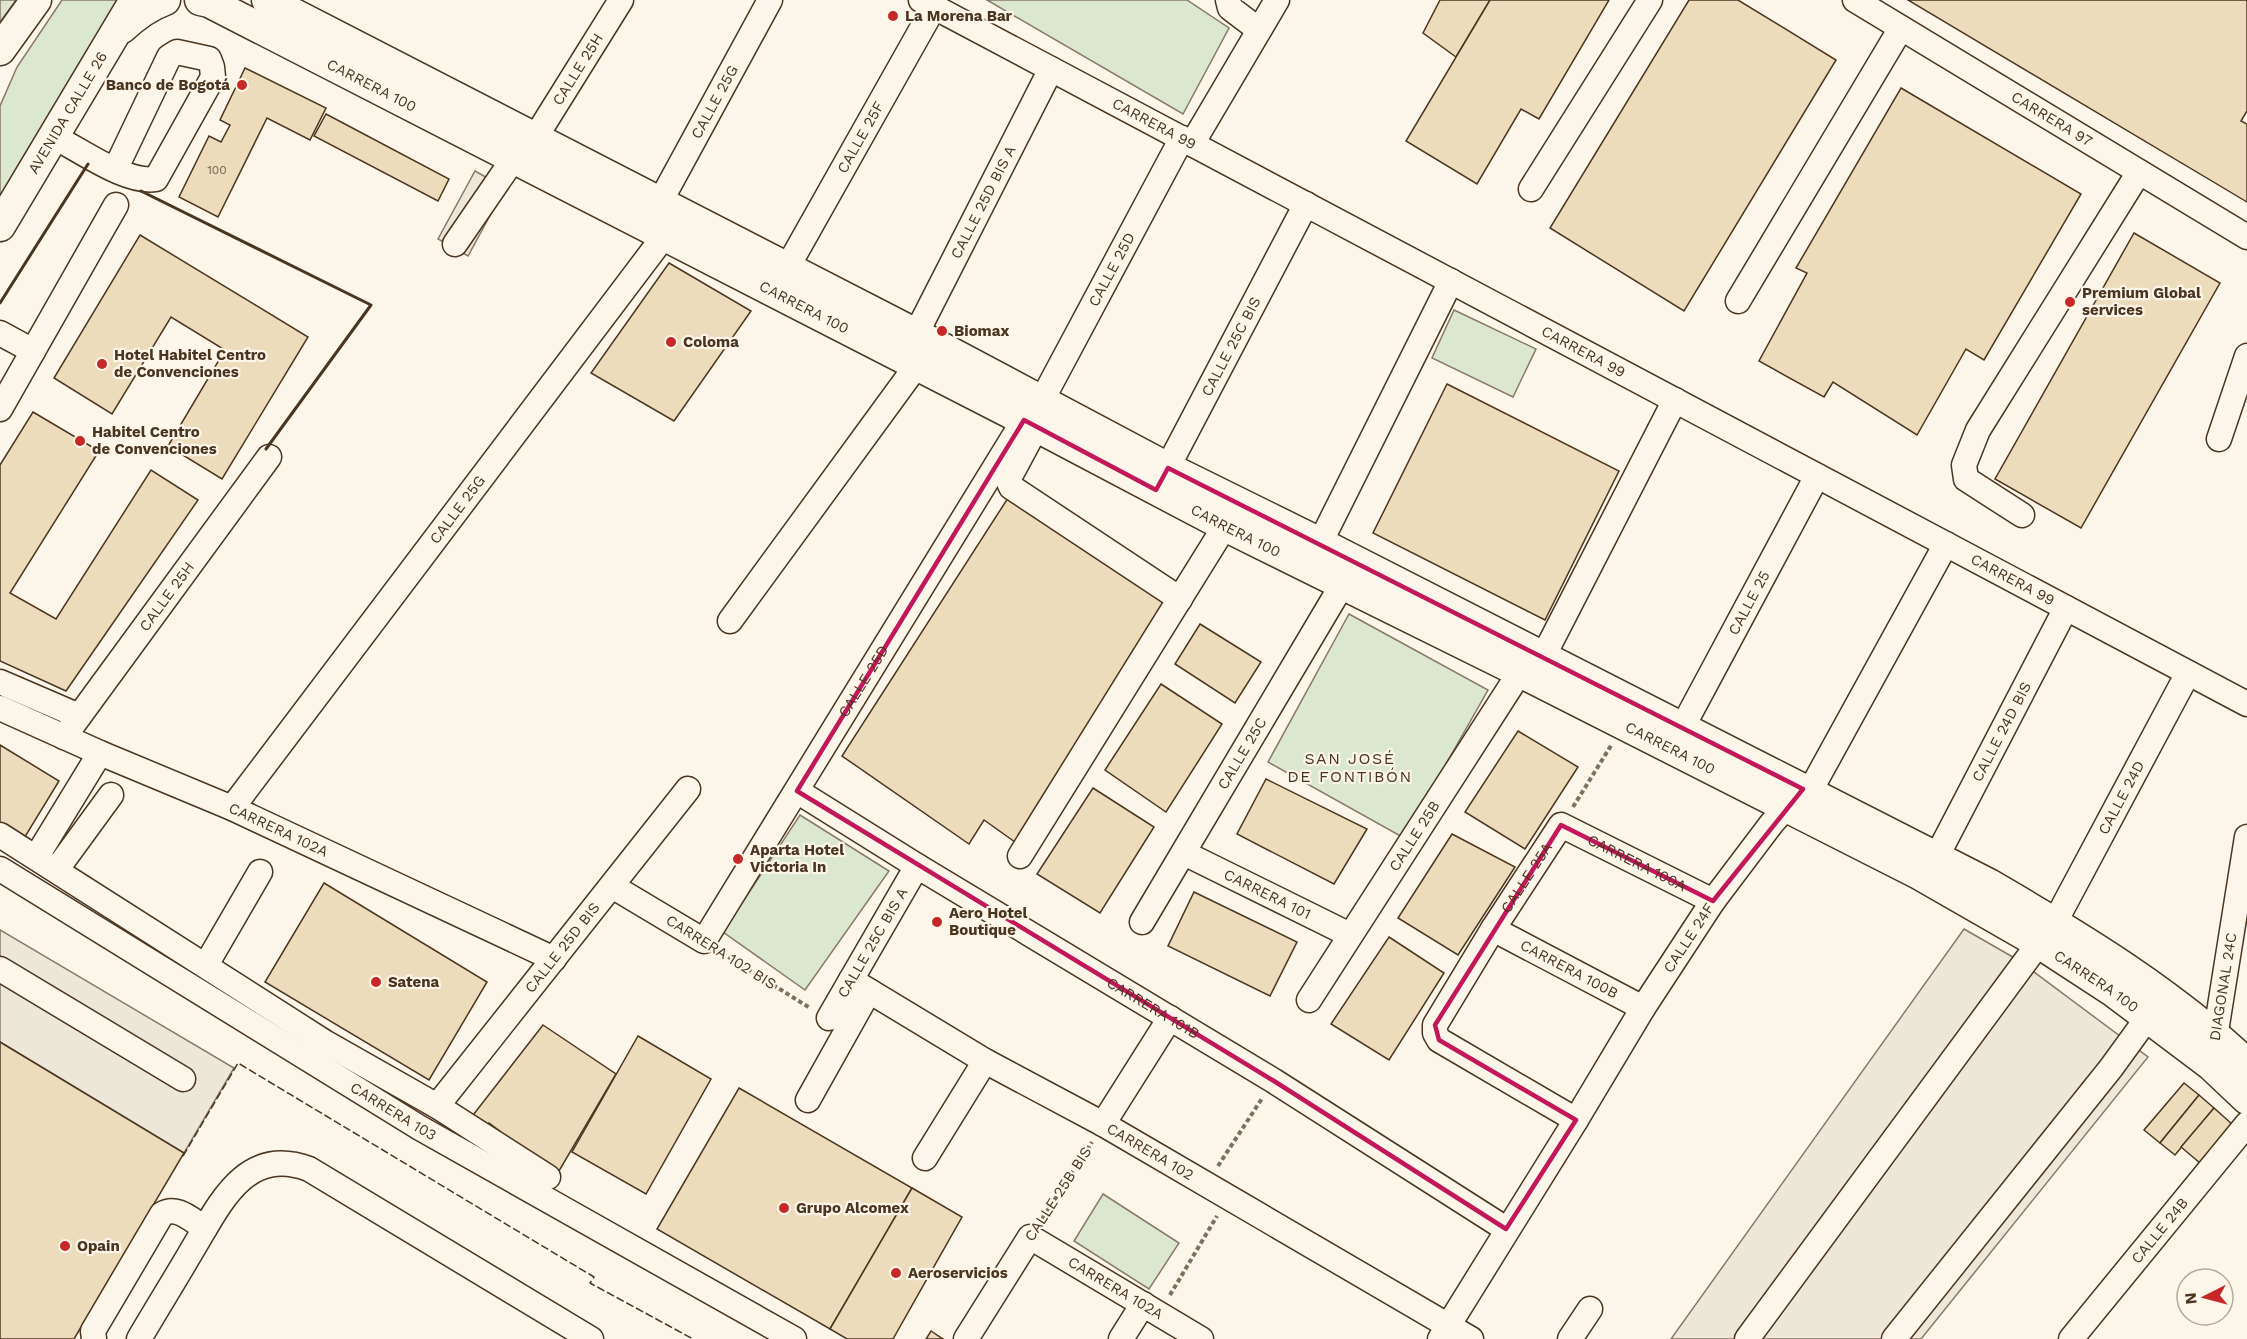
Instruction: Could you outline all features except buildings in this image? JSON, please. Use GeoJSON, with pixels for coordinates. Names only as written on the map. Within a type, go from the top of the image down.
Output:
{"type":"FeatureCollection","features":[{"type":"Feature","properties":{"kind":"main road"},"geometry":{"type":"LineString","coordinates":[[0,62],[6,41],[36,0]]}},
{"type":"Feature","properties":{"kind":"main road","name":"AVENIDA CALLE 26"},"geometry":{"type":"LineString","coordinates":[[0,226],[135,0]]}},
{"type":"Feature","properties":{"kind":"main road"},"geometry":{"type":"LineString","coordinates":[[111,38],[137,15],[153,4],[165,0]]}},
{"type":"Feature","properties":{"kind":"main road","name":"CARRERA 100"},"geometry":{"type":"LineString","coordinates":[[200,0],[209,2],[669,217],[787,268],[916,334],[1034,415]]}},
{"type":"Feature","properties":{"kind":"main road","name":"CARRERA 100"},"geometry":{"type":"LineString","coordinates":[[267,0],[524,148]]}},
{"type":"Feature","properties":{"kind":"main road","name":"CARRERA 100"},"geometry":{"type":"LineString","coordinates":[[669,217],[917,364],[1034,415],[1162,479],[1320,543],[1532,664],[1623,726],[1937,856],[1989,884],[2114,992],[2211,1065],[2247,1099]]}},
{"type":"Feature","properties":{"kind":"main road","name":"CARRERA 100"},"geometry":{"type":"LineString","coordinates":[[1162,479],[1225,526],[1342,585],[1682,728],[1917,873],[2130,971],[2215,1034],[2247,1064]]}},
{"type":"Feature","properties":{"kind":"street","name":"CALLE 25H"},"geometry":{"type":"LineString","coordinates":[[455,244],[524,148],[621,0]]}},
{"type":"Feature","properties":{"kind":"street","name":"CALLE 25G"},"geometry":{"type":"LineString","coordinates":[[232,808],[669,217],[770,0]]}},
{"type":"Feature","properties":{"kind":"street"},"geometry":{"type":"LineString","coordinates":[[1228,0],[1230,8],[1259,30]]}},
{"type":"Feature","properties":{"kind":"street","name":"CALLE 25D"},"geometry":{"type":"LineString","coordinates":[[704,941],[1034,415],[1187,141],[1276,0]]}},
{"type":"Feature","properties":{"kind":"street"},"geometry":{"type":"LineString","coordinates":[[1531,189],[1650,0]]}},
{"type":"Feature","properties":{"kind":"street","name":"CARRERA 97"},"geometry":{"type":"LineString","coordinates":[[1855,0],[2247,237]]}},
{"type":"Feature","properties":{"kind":"street","name":"CARRERA 99"},"geometry":{"type":"LineString","coordinates":[[927,3],[2247,704]]}},
{"type":"Feature","properties":{"kind":"street","name":"CALLE 25F"},"geometry":{"type":"LineString","coordinates":[[787,268],[927,3]]}},
{"type":"Feature","properties":{"kind":"street"},"geometry":{"type":"LineString","coordinates":[[1738,301],[1901,28]]}},
{"type":"Feature","properties":{"kind":"street"},"geometry":{"type":"LineString","coordinates":[[54,137],[115,170],[140,180],[156,179],[213,77],[209,59],[177,52],[169,57],[115,170]]}},
{"type":"Feature","properties":{"kind":"street","name":"CALLE 25D BIS A"},"geometry":{"type":"LineString","coordinates":[[916,334],[1052,69]]}},
{"type":"Feature","properties":{"kind":"street"},"geometry":{"type":"LineString","coordinates":[[2022,516],[1966,479],[1964,465],[1978,430],[2139,172]]}},
{"type":"Feature","properties":{"kind":"street","name":"CALLE 25C BIS"},"geometry":{"type":"LineString","coordinates":[[1162,479],[1306,204]]}},
{"type":"Feature","properties":{"kind":"street"},"geometry":{"type":"LineString","coordinates":[[0,409],[33,351],[81,246],[116,205]]}},
{"type":"Feature","properties":{"kind":"street"},"geometry":{"type":"LineString","coordinates":[[1320,543],[1451,281]]}},
{"type":"Feature","properties":{"kind":"street"},"geometry":{"type":"LineString","coordinates":[[0,333],[33,351]]}},
{"type":"Feature","properties":{"kind":"street"},"geometry":{"type":"LineString","coordinates":[[2219,439],[2247,356]]}},
{"type":"Feature","properties":{"kind":"street"},"geometry":{"type":"LineString","coordinates":[[730,621],[917,364]]}},
{"type":"Feature","properties":{"kind":"street","name":"CALLE 25B"},"geometry":{"type":"LineString","coordinates":[[1309,1000],[1532,664],[1675,400]]}},
{"type":"Feature","properties":{"kind":"street"},"geometry":{"type":"LineString","coordinates":[[1034,415],[1008,480],[1011,487],[1180,600]]}},
{"type":"Feature","properties":{"kind":"street","name":"CALLE 25H"},"geometry":{"type":"LineString","coordinates":[[64,737],[268,457]]}},
{"type":"Feature","properties":{"kind":"street","name":"CALLE 25"},"geometry":{"type":"LineString","coordinates":[[1682,728],[1817,476]]}},
{"type":"Feature","properties":{"kind":"street"},"geometry":{"type":"LineString","coordinates":[[1020,856],[1225,526]]}},
{"type":"Feature","properties":{"kind":"street","name":"CALLE 24F"},"geometry":{"type":"LineString","coordinates":[[1444,1333],[1643,1008],[1713,901],[1794,798],[1815,783],[1946,544]]}},
{"type":"Feature","properties":{"kind":"street","name":"CALLE 25C"},"geometry":{"type":"LineString","coordinates":[[1142,922],[1342,585]]}},
{"type":"Feature","properties":{"kind":"street","name":"CALLE 24D BIS"},"geometry":{"type":"LineString","coordinates":[[1937,856],[2066,608]]}},
{"type":"Feature","properties":{"kind":"street","name":"CALLE 24D"},"geometry":{"type":"LineString","coordinates":[[1747,1339],[2047,933],[2188,673]]}},
{"type":"Feature","properties":{"kind":"street"},"geometry":{"type":"LineString","coordinates":[[0,682],[79,716]]}},
{"type":"Feature","properties":{"kind":"street","name":"CARRERA 102A"},"geometry":{"type":"LineString","coordinates":[[0,708],[232,808],[554,959]]}},
{"type":"Feature","properties":{"kind":"street"},"geometry":{"type":"LineString","coordinates":[[37,856],[100,753]]}},
{"type":"Feature","properties":{"kind":"street","name":"CALLE 25D BIS"},"geometry":{"type":"LineString","coordinates":[[437,1106],[688,789]]}},
{"type":"Feature","properties":{"kind":"street","name":"CARRERA 101B"},"geometry":{"type":"LineString","coordinates":[[797,791],[916,866],[1274,1081],[1506,1229]]}},
{"type":"Feature","properties":{"kind":"street"},"geometry":{"type":"LineString","coordinates":[[57,869],[111,795]]}},
{"type":"Feature","properties":{"kind":"street","name":"CARRERA 100A"},"geometry":{"type":"LineString","coordinates":[[1562,825],[1713,901]]}},
{"type":"Feature","properties":{"kind":"street","name":"CALLE 25A"},"geometry":{"type":"LineString","coordinates":[[1562,825],[1493,929],[1435,1025],[1435,1033],[1439,1040],[1576,1120]]}},
{"type":"Feature","properties":{"kind":"street","name":"CARRERA 103"},"geometry":{"type":"LineString","coordinates":[[0,835],[37,856],[326,1043],[437,1106],[548,1177]]}},
{"type":"Feature","properties":{"kind":"street","name":"DIAGONAL 24C"},"geometry":{"type":"LineString","coordinates":[[2211,1065],[2246,847]]}},
{"type":"Feature","properties":{"kind":"street","name":"CARRERA 101"},"geometry":{"type":"LineString","coordinates":[[1184,853],[1350,935]]}},
{"type":"Feature","properties":{"kind":"street","name":"CALLE 25C BIS A"},"geometry":{"type":"LineString","coordinates":[[829,1018],[860,986],[916,866]]}},
{"type":"Feature","properties":{"kind":"street","name":"CARRERA 103"},"geometry":{"type":"LineString","coordinates":[[0,869],[420,1128],[794,1339]]}},
{"type":"Feature","properties":{"kind":"street"},"geometry":{"type":"LineString","coordinates":[[206,965],[260,872]]}},
{"type":"Feature","properties":{"kind":"street","name":"CARRERA 102 BIS"},"geometry":{"type":"LineString","coordinates":[[612,886],[704,941]]}},
{"type":"Feature","properties":{"kind":"street","name":"CARRERA 100B"},"geometry":{"type":"LineString","coordinates":[[1493,929],[1643,1008]]}},
{"type":"Feature","properties":{"kind":"street"},"geometry":{"type":"LineString","coordinates":[[0,969],[183,1079]]}},
{"type":"Feature","properties":{"kind":"street"},"geometry":{"type":"LineString","coordinates":[[808,1100],[860,986]]}},
{"type":"Feature","properties":{"kind":"street","name":"CARRERA 102"},"geometry":{"type":"LineString","coordinates":[[860,986],[985,1061],[1103,1124],[1228,1197],[1444,1333],[1471,1339]]}},
{"type":"Feature","properties":{"kind":"street"},"geometry":{"type":"LineString","coordinates":[[1894,1339],[2111,1068],[2148,1017]]}},
{"type":"Feature","properties":{"kind":"street"},"geometry":{"type":"LineString","coordinates":[[1103,1124],[1170,1018]]}},
{"type":"Feature","properties":{"kind":"street"},"geometry":{"type":"LineString","coordinates":[[925,1158],[985,1061]]}},
{"type":"Feature","properties":{"kind":"street","name":"CALLE 24B"},"geometry":{"type":"LineString","coordinates":[[2071,1339],[2247,1124]]}},
{"type":"Feature","properties":{"kind":"street"},"geometry":{"type":"LineString","coordinates":[[139,1339],[226,1194],[243,1177],[272,1163],[298,1165],[309,1169],[591,1339]]}},
{"type":"Feature","properties":{"kind":"street"},"geometry":{"type":"LineString","coordinates":[[94,1339],[93,1331],[162,1214],[168,1210],[175,1210],[205,1228]]}},
{"type":"Feature","properties":{"kind":"street","name":"CARRERA 102A"},"geometry":{"type":"LineString","coordinates":[[1030,1237],[1201,1339]]}},
{"type":"Feature","properties":{"kind":"street","name":"CALLE 25B BIS"},"geometry":{"type":"LineString","coordinates":[[966,1339],[1030,1237]]}},
{"type":"Feature","properties":{"kind":"street"},"geometry":{"type":"LineString","coordinates":[[1121,1339],[1151,1309]]}},
{"type":"Feature","properties":{"kind":"street"},"geometry":{"type":"LineString","coordinates":[[1570,1339],[1590,1309]]}},
{"type":"Feature","properties":{"kind":"path"},"geometry":{"type":"LineString","coordinates":[[1562,825],[1623,726]]}},
{"type":"Feature","properties":{"kind":"path","name":"CARRERA 102 BIS"},"geometry":{"type":"LineString","coordinates":[[704,941],[829,1018]]}},
{"type":"Feature","properties":{"kind":"path"},"geometry":{"type":"LineString","coordinates":[[1206,1184],[1274,1081]]}},
{"type":"Feature","properties":{"kind":"path","name":"CALLE 25B BIS"},"geometry":{"type":"LineString","coordinates":[[1030,1237],[1103,1124]]}},
{"type":"Feature","properties":{"kind":"path"},"geometry":{"type":"LineString","coordinates":[[1151,1309],[1228,1197]]}},
{"type":"Feature","properties":{"kind":"highlighted area"},"geometry":{"type":"Polygon","coordinates":[[[1024,420],[1156,490],[1168,468],[1803,789],[1713,901],[1561,825],[1435,1025],[1439,1040],[1576,1120],[1506,1229],[1274,1081],[797,791],[1024,420]]]}},
{"type":"Feature","properties":{"kind":"green space"},"geometry":{"type":"Polygon","coordinates":[[[0,0],[16,0],[0,22],[0,0]]]}},
{"type":"Feature","properties":{"kind":"green space"},"geometry":{"type":"Polygon","coordinates":[[[62,0],[119,0],[0,199],[0,106],[17,67],[62,0]]]}},
{"type":"Feature","properties":{"kind":"green space"},"geometry":{"type":"Polygon","coordinates":[[[987,0],[1187,0],[1229,28],[1183,114],[987,0]]]}},
{"type":"Feature","properties":{"kind":"green space"},"geometry":{"type":"Polygon","coordinates":[[[1454,310],[1536,349],[1513,397],[1432,358],[1454,310]]]}},
{"type":"Feature","properties":{"kind":"green space"},"geometry":{"type":"Polygon","coordinates":[[[1349,614],[1488,690],[1404,838],[1268,762],[1349,614]]]}},
{"type":"Feature","properties":{"kind":"green space"},"geometry":{"type":"Polygon","coordinates":[[[800,815],[889,871],[805,990],[723,932],[800,815]]]}},
{"type":"Feature","properties":{"kind":"green space"},"geometry":{"type":"Polygon","coordinates":[[[1103,1194],[1179,1243],[1149,1289],[1074,1241],[1103,1194]]]}},
{"type":"Feature","properties":{"kind":"shaded area"},"geometry":{"type":"Polygon","coordinates":[[[475,171],[505,188],[468,256],[438,239],[475,171]]]}},
{"type":"Feature","properties":{"kind":"shaded area"},"geometry":{"type":"Polygon","coordinates":[[[1964,929],[2018,960],[2148,1057],[1921,1339],[1671,1339],[1964,929]]]}},
{"type":"Feature","properties":{"kind":"shaded area"},"geometry":{"type":"Polygon","coordinates":[[[0,930],[234,1068],[184,1153],[0,1042],[0,930]]]}},
{"type":"Feature","properties":{"kind":"fence"},"geometry":{"type":"LineString","coordinates":[[183,1156],[238,1063],[594,1277],[590,1283],[693,1339]]}},
{"type":"Feature","properties":{"kind":"wall"},"geometry":{"type":"LineString","coordinates":[[0,303],[88,164]]}},
{"type":"Feature","properties":{"kind":"wall"},"geometry":{"type":"LineString","coordinates":[[141,191],[371,305],[266,449]]}},
{"type":"Feature","properties":{"kind":"place","name":"La Morena Bar"},"geometry":{"type":"Point","coordinates":[893,16]}},
{"type":"Feature","properties":{"kind":"place","name":"Banco de Bogotá"},"geometry":{"type":"Point","coordinates":[242,85]}},
{"type":"Feature","properties":{"kind":"place","name":"Premium Global services"},"geometry":{"type":"Point","coordinates":[2070,302]}},
{"type":"Feature","properties":{"kind":"place","name":"Biomax"},"geometry":{"type":"Point","coordinates":[942,331]}},
{"type":"Feature","properties":{"kind":"place","name":"Coloma"},"geometry":{"type":"Point","coordinates":[671,342]}},
{"type":"Feature","properties":{"kind":"place","name":"Hotel Habitel Centro de Convenciones"},"geometry":{"type":"Point","coordinates":[102,364]}},
{"type":"Feature","properties":{"kind":"place","name":"Habitel Centro de Convenciones"},"geometry":{"type":"Point","coordinates":[80,441]}},
{"type":"Feature","properties":{"kind":"place","name":"Aparta Hotel Victoria In"},"geometry":{"type":"Point","coordinates":[738,859]}},
{"type":"Feature","properties":{"kind":"place","name":"Aero Hotel Boutique"},"geometry":{"type":"Point","coordinates":[937,922]}},
{"type":"Feature","properties":{"kind":"place","name":"Satena"},"geometry":{"type":"Point","coordinates":[376,982]}},
{"type":"Feature","properties":{"kind":"place","name":"Grupo Alcomex"},"geometry":{"type":"Point","coordinates":[784,1208]}},
{"type":"Feature","properties":{"kind":"place","name":"Opain"},"geometry":{"type":"Point","coordinates":[65,1246]}},
{"type":"Feature","properties":{"kind":"place","name":"Aeroservicios"},"geometry":{"type":"Point","coordinates":[896,1273]}},
{"type":"Feature","properties":{"kind":"district","name":"SAN JOSÉ DE FONTIBÓN"},"geometry":{"type":"Point","coordinates":[1350,767]}}]}
